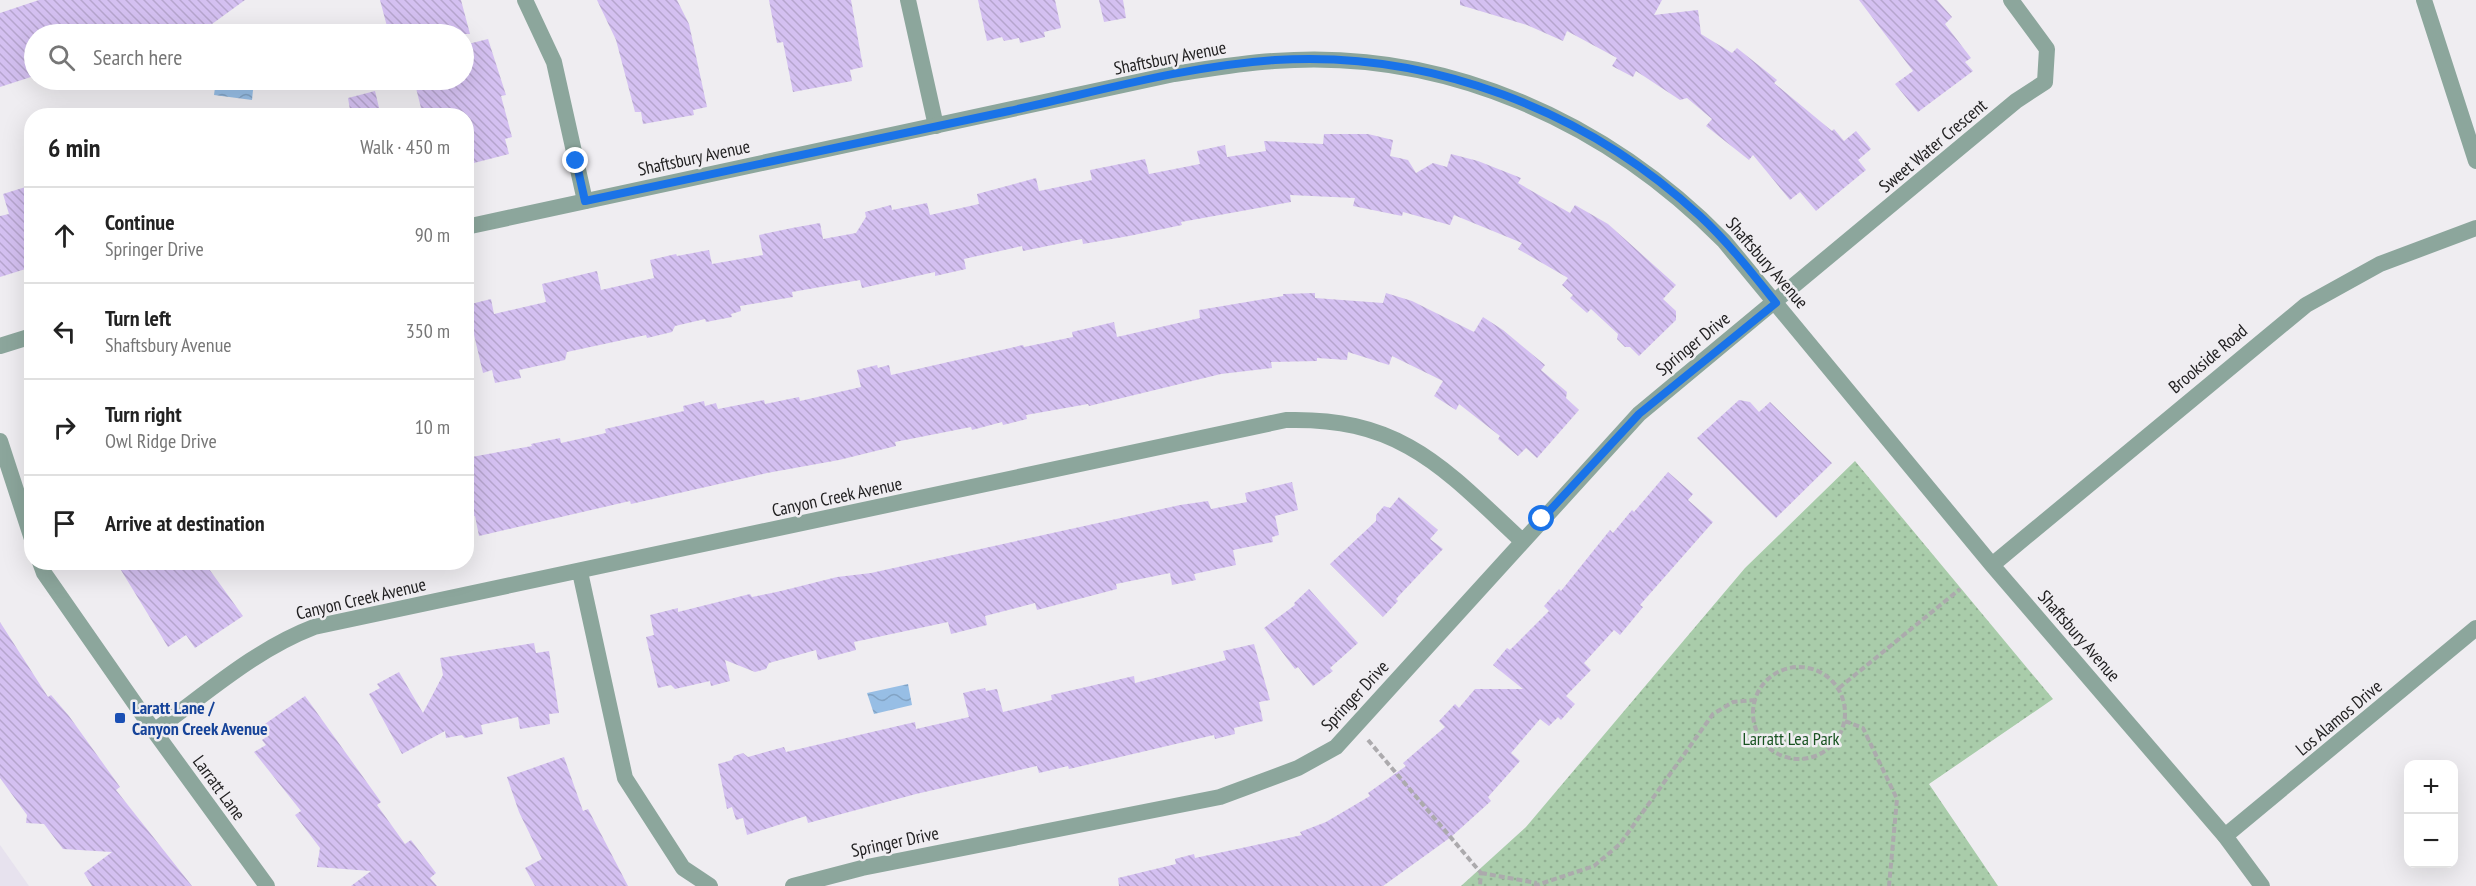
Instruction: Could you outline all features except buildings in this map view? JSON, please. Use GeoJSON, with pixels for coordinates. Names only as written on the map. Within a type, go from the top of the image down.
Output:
{"type":"FeatureCollection","features":[{"type":"Feature","properties":{"kind":"street"},"geometry":{"type":"LineString","coordinates":[[525,0],[556,70],[585,201]]}},
{"type":"Feature","properties":{"kind":"street"},"geometry":{"type":"LineString","coordinates":[[908,0],[936,126]]}},
{"type":"Feature","properties":{"kind":"street","name":"Sweet Water Crescent"},"geometry":{"type":"LineString","coordinates":[[1776,303],[2016,101],[2044,82],[2047,49],[2012,0]]}},
{"type":"Feature","properties":{"kind":"street"},"geometry":{"type":"LineString","coordinates":[[2424,0],[2476,162]]}},
{"type":"Feature","properties":{"kind":"street","name":"Shaftsbury Avenue"},"geometry":{"type":"LineString","coordinates":[[474,225],[1174,74],[1242,64],[1304,60],[1403,67],[1503,94],[1550,114],[1612,148],[1642,168],[1701,217],[1776,303],[1992,565],[2225,836],[2262,886]]}},
{"type":"Feature","properties":{"kind":"street","name":"Brookside Road"},"geometry":{"type":"LineString","coordinates":[[1992,565],[2306,305],[2380,264],[2476,228]]}},
{"type":"Feature","properties":{"kind":"street","name":"Springer Drive"},"geometry":{"type":"LineString","coordinates":[[793,886],[861,868],[1220,797],[1298,768],[1336,747],[1521,540],[1639,414],[1776,303]]}},
{"type":"Feature","properties":{"kind":"street"},"geometry":{"type":"LineString","coordinates":[[0,346],[24,338]]}},
{"type":"Feature","properties":{"kind":"street","name":"Canyon Creek Avenue"},"geometry":{"type":"LineString","coordinates":[[154,731],[255,655],[286,638],[314,627],[1286,420],[1318,419],[1353,424],[1399,440],[1448,471],[1521,540]]}},
{"type":"Feature","properties":{"kind":"street"},"geometry":{"type":"LineString","coordinates":[[0,441],[24,514]]}},
{"type":"Feature","properties":{"kind":"street","name":"Larratt Lane"},"geometry":{"type":"LineString","coordinates":[[43,570],[154,731],[267,886]]}},
{"type":"Feature","properties":{"kind":"street"},"geometry":{"type":"LineString","coordinates":[[580,572],[625,778],[683,868],[710,886]]}},
{"type":"Feature","properties":{"kind":"street","name":"Los Alamos Drive"},"geometry":{"type":"LineString","coordinates":[[2225,836],[2476,628]]}},
{"type":"Feature","properties":{"kind":"path"},"geometry":{"type":"LineString","coordinates":[[1839,688],[1960,589]]}},
{"type":"Feature","properties":{"kind":"path"},"geometry":{"type":"LineString","coordinates":[[1800,667],[1815,669],[1839,688],[1845,710],[1845,721],[1830,747],[1818,755],[1803,759],[1788,758],[1775,752],[1763,742],[1755,730],[1752,715],[1754,700],[1760,687],[1771,676],[1785,669],[1800,667]]}},
{"type":"Feature","properties":{"kind":"path"},"geometry":{"type":"LineString","coordinates":[[1356,726],[1481,873],[1536,885],[1594,866],[1620,844],[1713,714],[1733,702],[1754,700]]}},
{"type":"Feature","properties":{"kind":"path"},"geometry":{"type":"LineString","coordinates":[[1845,721],[1863,728],[1897,799],[1889,886]]}},
{"type":"Feature","properties":{"kind":"path"},"geometry":{"type":"LineString","coordinates":[[1480,886],[1481,873]]}},
{"type":"Feature","properties":{"kind":"shaded area"},"geometry":{"type":"Polygon","coordinates":[[[0,845],[29,886],[0,886],[0,845]]]}},
{"type":"Feature","properties":{"kind":"green space","name":"Larratt Lea Park"},"geometry":{"type":"Polygon","coordinates":[[[1855,461],[2053,699],[1929,784],[1998,886],[1461,886],[1526,827],[1745,568],[1855,461]]]}},
{"type":"Feature","properties":{"kind":"water"},"geometry":{"type":"Polygon","coordinates":[[[215,90],[253,90],[252,100],[214,95],[215,90]]]}},
{"type":"Feature","properties":{"kind":"water"},"geometry":{"type":"Polygon","coordinates":[[[908,684],[912,705],[874,714],[867,693],[908,684]]]}},
{"type":"Feature","properties":{"kind":"place","name":"Laratt Lane / Canyon Creek Avenue"},"geometry":{"type":"Point","coordinates":[120,718]}},
{"type":"Feature","properties":{"kind":"route"},"geometry":{"type":"LineString","coordinates":[[576,161],[585,201],[1174,74],[1275,60],[1383,64],[1469,83],[1503,94],[1584,131],[1642,168],[1701,217],[1776,303],[1639,414],[1542,519]]}}]}
